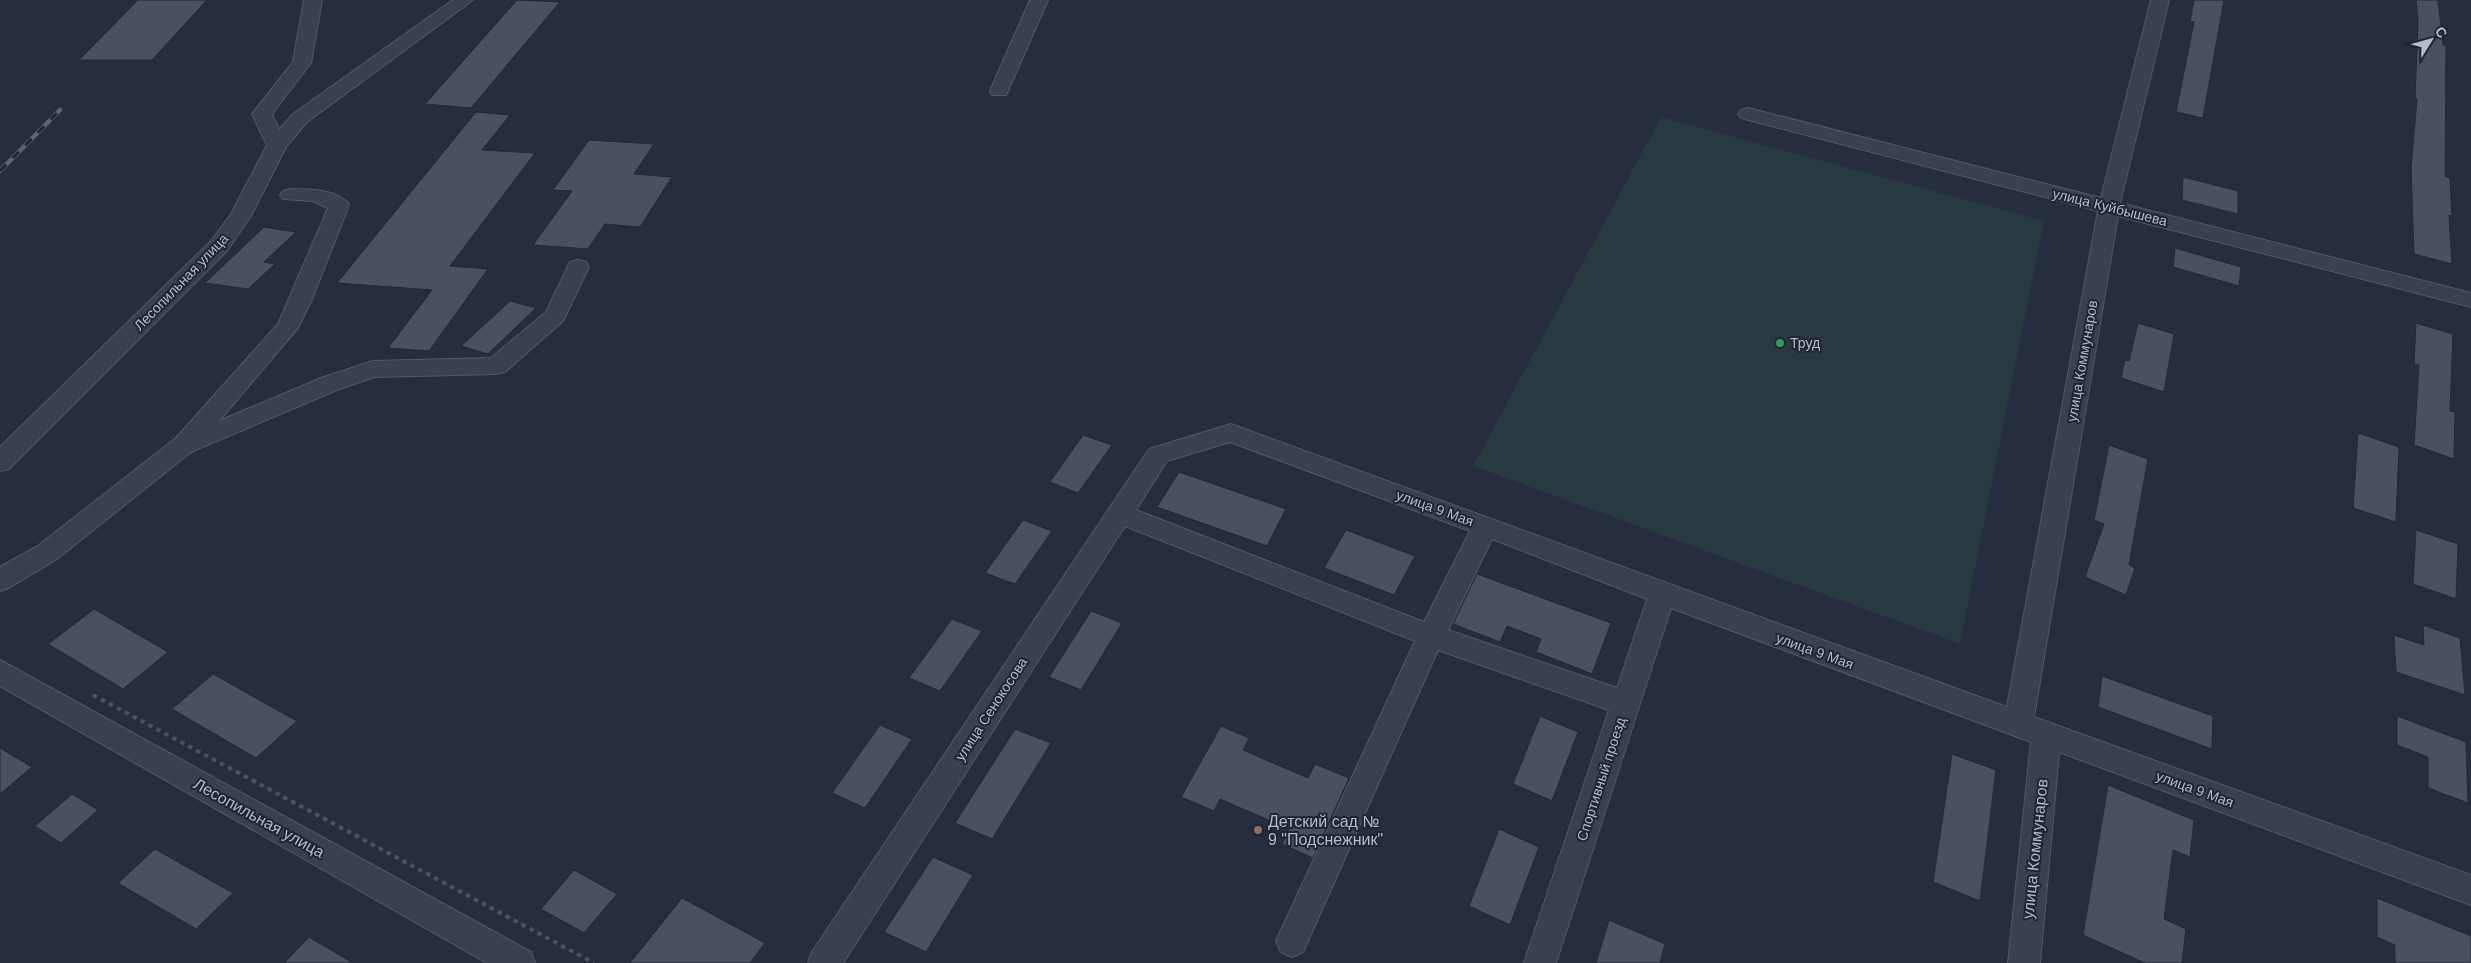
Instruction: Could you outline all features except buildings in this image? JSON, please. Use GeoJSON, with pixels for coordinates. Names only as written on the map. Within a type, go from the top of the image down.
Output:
{"type":"FeatureCollection","features":[{"type":"Feature","properties":{"kind":"street"},"geometry":{"type":"LineString","coordinates":[[277,146],[262,114],[302,62],[313,0]]}},
{"type":"Feature","properties":{"kind":"street","name":"Лесопильная улица"},"geometry":{"type":"LineString","coordinates":[[0,462],[219,246],[241,216],[277,146],[300,118],[464,0]]}},
{"type":"Feature","properties":{"kind":"street"},"geometry":{"type":"LineString","coordinates":[[999,90],[1039,0]]}},
{"type":"Feature","properties":{"kind":"street","name":"улица Коммунаров"},"geometry":{"type":"LineString","coordinates":[[2024,963],[2032,730],[2109,207],[2160,0]]}},
{"type":"Feature","properties":{"kind":"street","name":"улица Куйбышева"},"geometry":{"type":"LineString","coordinates":[[1748,114],[2471,300]]}},
{"type":"Feature","properties":{"kind":"street"},"geometry":{"type":"LineString","coordinates":[[0,580],[48,552],[182,446],[286,328],[302,297],[339,205],[315,195],[290,195]]}},
{"type":"Feature","properties":{"kind":"street"},"geometry":{"type":"LineString","coordinates":[[182,446],[329,384],[373,369],[497,366],[555,316],[578,267]]}},
{"type":"Feature","properties":{"kind":"street","name":"улица 9 Мая"},"geometry":{"type":"LineString","coordinates":[[1158,455],[1231,433],[1485,526],[1662,594],[2471,890]]}},
{"type":"Feature","properties":{"kind":"street","name":"улица Сенокосова"},"geometry":{"type":"LineString","coordinates":[[824,963],[1158,455]]}},
{"type":"Feature","properties":{"kind":"street"},"geometry":{"type":"LineString","coordinates":[[1120,514],[1431,636],[1626,704]]}},
{"type":"Feature","properties":{"kind":"street"},"geometry":{"type":"LineString","coordinates":[[1292,941],[1431,636],[1485,526]]}},
{"type":"Feature","properties":{"kind":"street","name":"Спортивный проезд"},"geometry":{"type":"LineString","coordinates":[[1540,963],[1662,594]]}},
{"type":"Feature","properties":{"kind":"street","name":"Лесопильная улица"},"geometry":{"type":"LineString","coordinates":[[0,672],[519,963]]}},
{"type":"Feature","properties":{"kind":"path"},"geometry":{"type":"LineString","coordinates":[[87,692],[594,963]]}},
{"type":"Feature","properties":{"kind":"shaded area","name":"Труд"},"geometry":{"type":"Polygon","coordinates":[[[1661,117],[2044,221],[1960,644],[1473,466],[1661,117]]]}},
{"type":"Feature","properties":{"kind":"railway"},"geometry":{"type":"LineString","coordinates":[[0,171],[60,110]]}},
{"type":"Feature","properties":{"kind":"place","name":"Труд"},"geometry":{"type":"Point","coordinates":[1780,343]}},
{"type":"Feature","properties":{"kind":"place","name":"Детский сад № 9 \"Подснежник\""},"geometry":{"type":"Point","coordinates":[1258,830]}}]}
